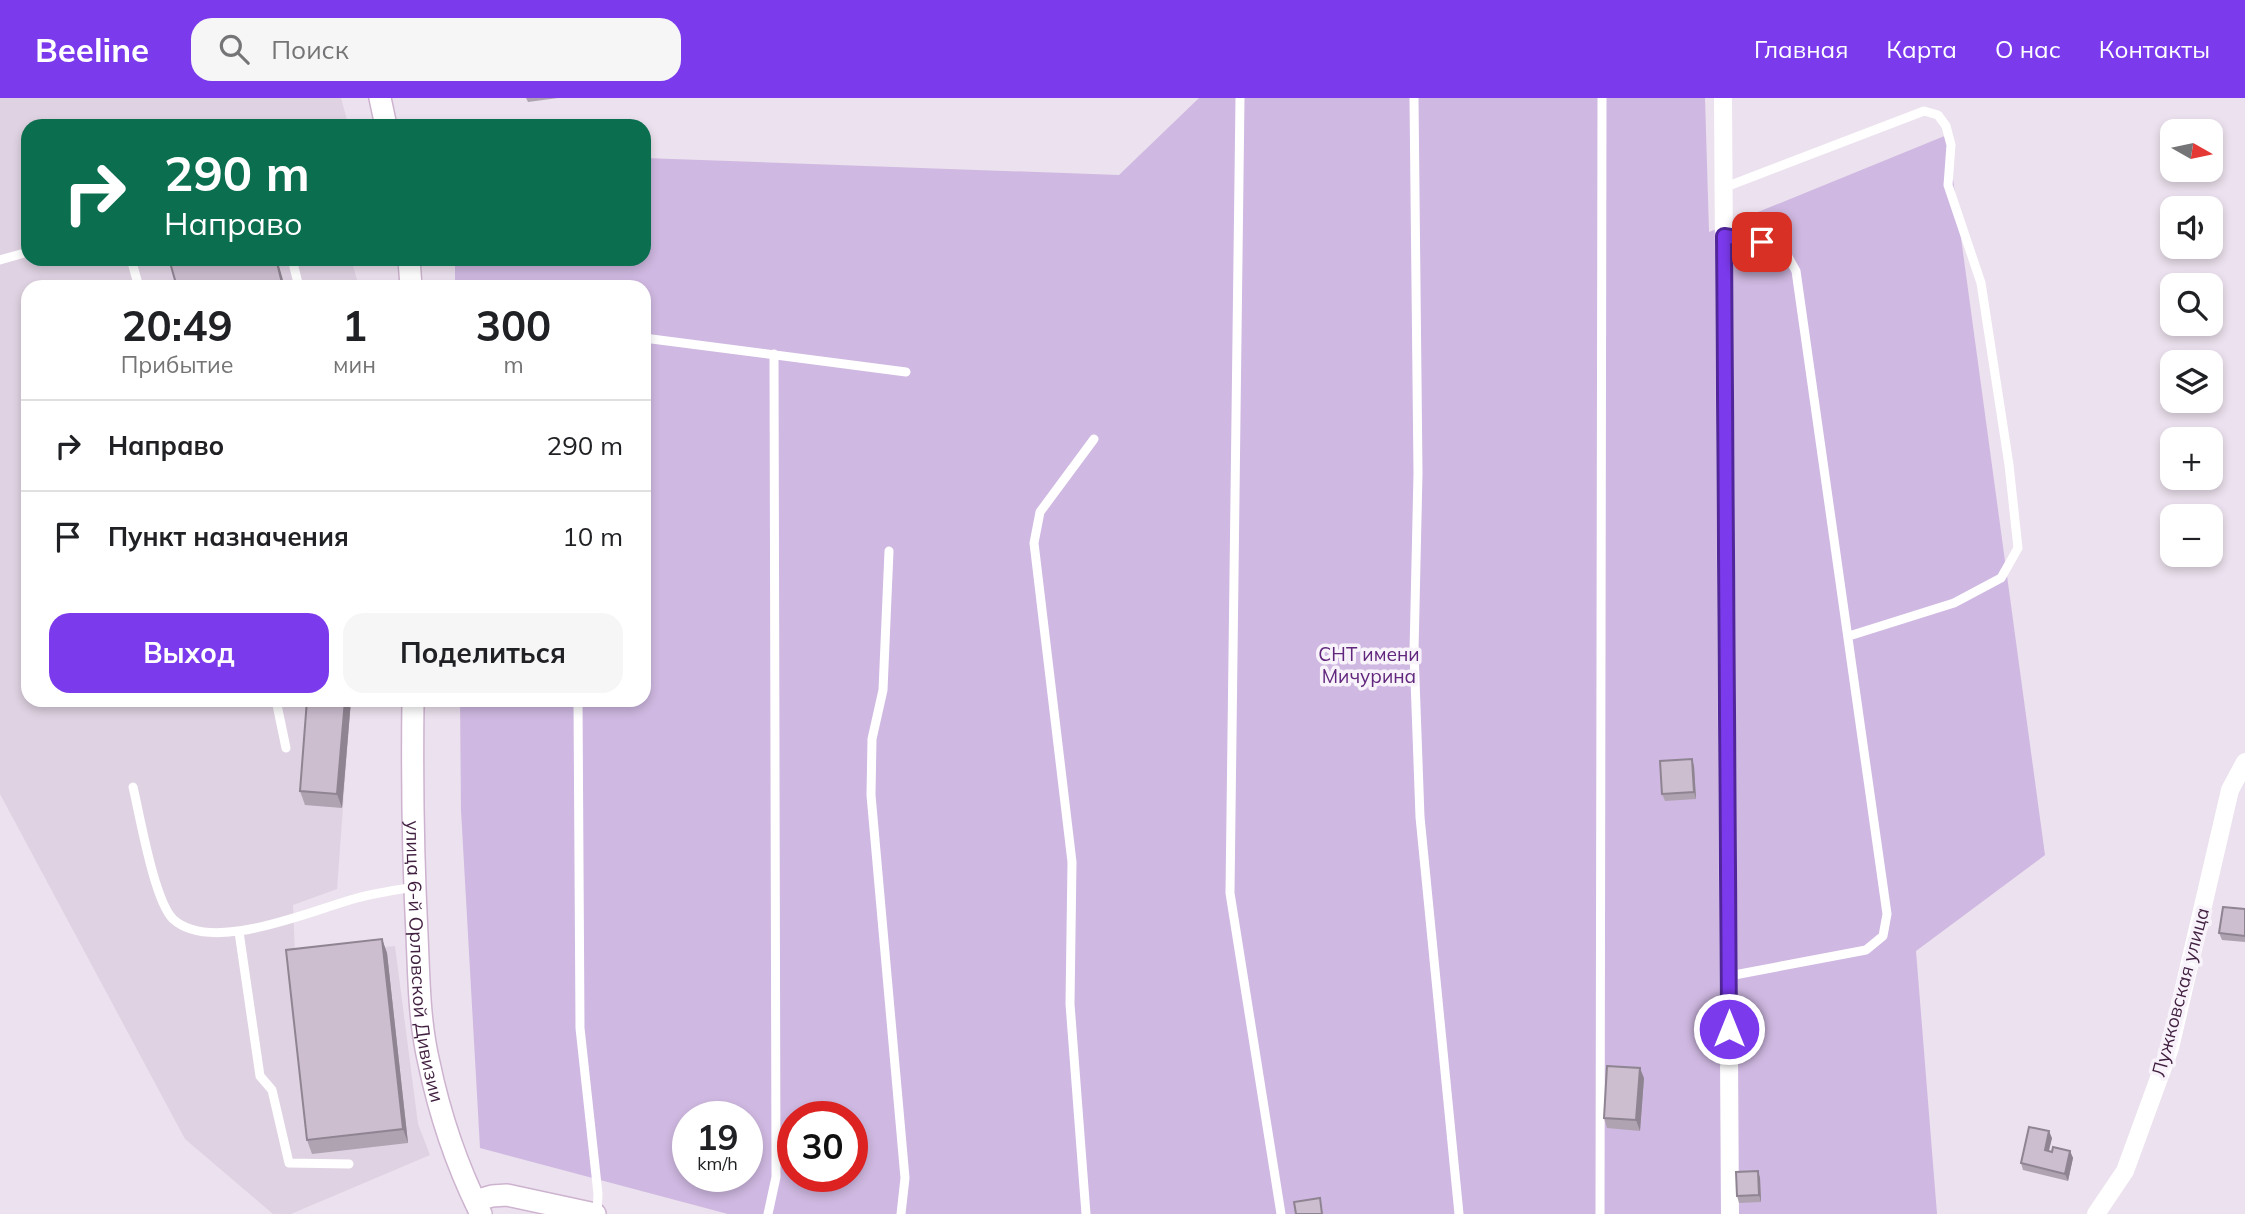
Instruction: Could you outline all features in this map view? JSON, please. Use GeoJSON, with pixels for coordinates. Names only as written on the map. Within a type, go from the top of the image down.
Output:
{"type":"FeatureCollection","features":[{"type":"Feature","properties":{"kind":"street"},"geometry":{"type":"LineString","coordinates":[[380,98],[384,119]]}},
{"type":"Feature","properties":{"kind":"street"},"geometry":{"type":"LineString","coordinates":[[1723,98],[1730,1214]]}},
{"type":"Feature","properties":{"kind":"street","name":"улица 6-й Орловской Дивизии"},"geometry":{"type":"LineString","coordinates":[[413,707],[412,837],[420,1001],[428,1060],[442,1118],[478,1208]]}},
{"type":"Feature","properties":{"kind":"street","name":"Лужковская улица"},"geometry":{"type":"LineString","coordinates":[[2096,1214],[2125,1171],[2170,1048],[2230,790],[2245,762]]}},
{"type":"Feature","properties":{"kind":"street"},"geometry":{"type":"LineString","coordinates":[[478,1208],[492,1196],[507,1195],[596,1214]]}},
{"type":"Feature","properties":{"kind":"lane"},"geometry":{"type":"LineString","coordinates":[[1240,98],[1230,893],[1282,1214]]}},
{"type":"Feature","properties":{"kind":"lane"},"geometry":{"type":"LineString","coordinates":[[1414,98],[1418,473],[1414,652],[1420,817],[1459,1214]]}},
{"type":"Feature","properties":{"kind":"lane"},"geometry":{"type":"LineString","coordinates":[[1600,1214],[1602,98]]}},
{"type":"Feature","properties":{"kind":"lane"},"geometry":{"type":"LineString","coordinates":[[1723,188],[1924,111],[1938,115],[1946,126],[1951,145],[1948,185],[1981,283],[2010,464],[2018,548],[2001,578],[1954,603],[1849,636]]}},
{"type":"Feature","properties":{"kind":"lane"},"geometry":{"type":"LineString","coordinates":[[1724,236],[1762,242],[1787,255],[1796,271],[1887,914],[1883,936],[1867,950],[1729,976]]}},
{"type":"Feature","properties":{"kind":"lane"},"geometry":{"type":"LineString","coordinates":[[0,260],[21,254]]}},
{"type":"Feature","properties":{"kind":"lane"},"geometry":{"type":"LineString","coordinates":[[651,339],[906,372]]}},
{"type":"Feature","properties":{"kind":"lane"},"geometry":{"type":"LineString","coordinates":[[768,1214],[776,1177],[774,354]]}},
{"type":"Feature","properties":{"kind":"lane"},"geometry":{"type":"LineString","coordinates":[[1086,1214],[1070,1004],[1072,862],[1034,543],[1040,512],[1094,439]]}},
{"type":"Feature","properties":{"kind":"lane"},"geometry":{"type":"LineString","coordinates":[[889,551],[883,690],[872,739],[871,795],[905,1178],[901,1214]]}},
{"type":"Feature","properties":{"kind":"lane"},"geometry":{"type":"LineString","coordinates":[[277,707],[286,748]]}},
{"type":"Feature","properties":{"kind":"lane"},"geometry":{"type":"LineString","coordinates":[[578,707],[580,1028],[598,1194],[596,1214]]}},
{"type":"Feature","properties":{"kind":"lane"},"geometry":{"type":"LineString","coordinates":[[133,787],[160,895],[173,918],[192,929],[213,933],[239,933],[360,897],[414,887]]}},
{"type":"Feature","properties":{"kind":"lane"},"geometry":{"type":"LineString","coordinates":[[239,933],[260,1076],[272,1090],[289,1163],[349,1164]]}},
{"type":"Feature","properties":{"kind":"shaded area"},"geometry":{"type":"Polygon","coordinates":[[[0,98],[341,98],[347,119],[21,119],[21,266],[353,266],[357,280],[21,280],[21,707],[350,707],[337,889],[293,905],[295,955],[395,946],[418,1124],[430,1155],[291,1214],[273,1214],[185,1139],[0,794],[0,98]]]}},
{"type":"Feature","properties":{"kind":"green space","name":"СНТ имени Мичурина"},"geometry":{"type":"Polygon","coordinates":[[[1199,98],[1705,98],[1709,232],[1947,135],[2045,855],[1916,951],[1937,1214],[728,1214],[480,1148],[461,810],[460,707],[651,707],[651,280],[455,280],[455,266],[651,266],[651,158],[1119,175],[1199,98]]]}},
{"type":"Feature","properties":{"kind":"building"},"geometry":{"type":"Polygon","coordinates":[[[171,266],[278,266],[281,280],[175,280],[171,266]]]}},
{"type":"Feature","properties":{"kind":"building"},"geometry":{"type":"Polygon","coordinates":[[[306,707],[344,707],[337,794],[300,791],[306,707]]]}},
{"type":"Feature","properties":{"kind":"building"},"geometry":{"type":"Polygon","coordinates":[[[1692,759],[1694,792],[1662,794],[1660,761],[1692,759]]]}},
{"type":"Feature","properties":{"kind":"building"},"geometry":{"type":"Polygon","coordinates":[[[2223,907],[2245,909],[2245,936],[2219,933],[2223,907]]]}},
{"type":"Feature","properties":{"kind":"building"},"geometry":{"type":"Polygon","coordinates":[[[382,939],[403,1129],[307,1140],[286,950],[382,939]]]}},
{"type":"Feature","properties":{"kind":"building"},"geometry":{"type":"Polygon","coordinates":[[[1607,1066],[1640,1068],[1636,1120],[1604,1118],[1607,1066]]]}},
{"type":"Feature","properties":{"kind":"building"},"geometry":{"type":"Polygon","coordinates":[[[2029,1127],[2049,1131],[2045,1150],[2052,1152],[2053,1147],[2070,1151],[2065,1174],[2021,1163],[2029,1127]]]}},
{"type":"Feature","properties":{"kind":"building"},"geometry":{"type":"Polygon","coordinates":[[[1758,1171],[1759,1195],[1737,1196],[1736,1172],[1758,1171]]]}},
{"type":"Feature","properties":{"kind":"building"},"geometry":{"type":"Polygon","coordinates":[[[1320,1198],[1322,1214],[1296,1214],[1294,1202],[1320,1198]]]}},
{"type":"Feature","properties":{"kind":"route"},"geometry":{"type":"LineString","coordinates":[[1729,1029],[1724,236],[1762,242]]}}]}
